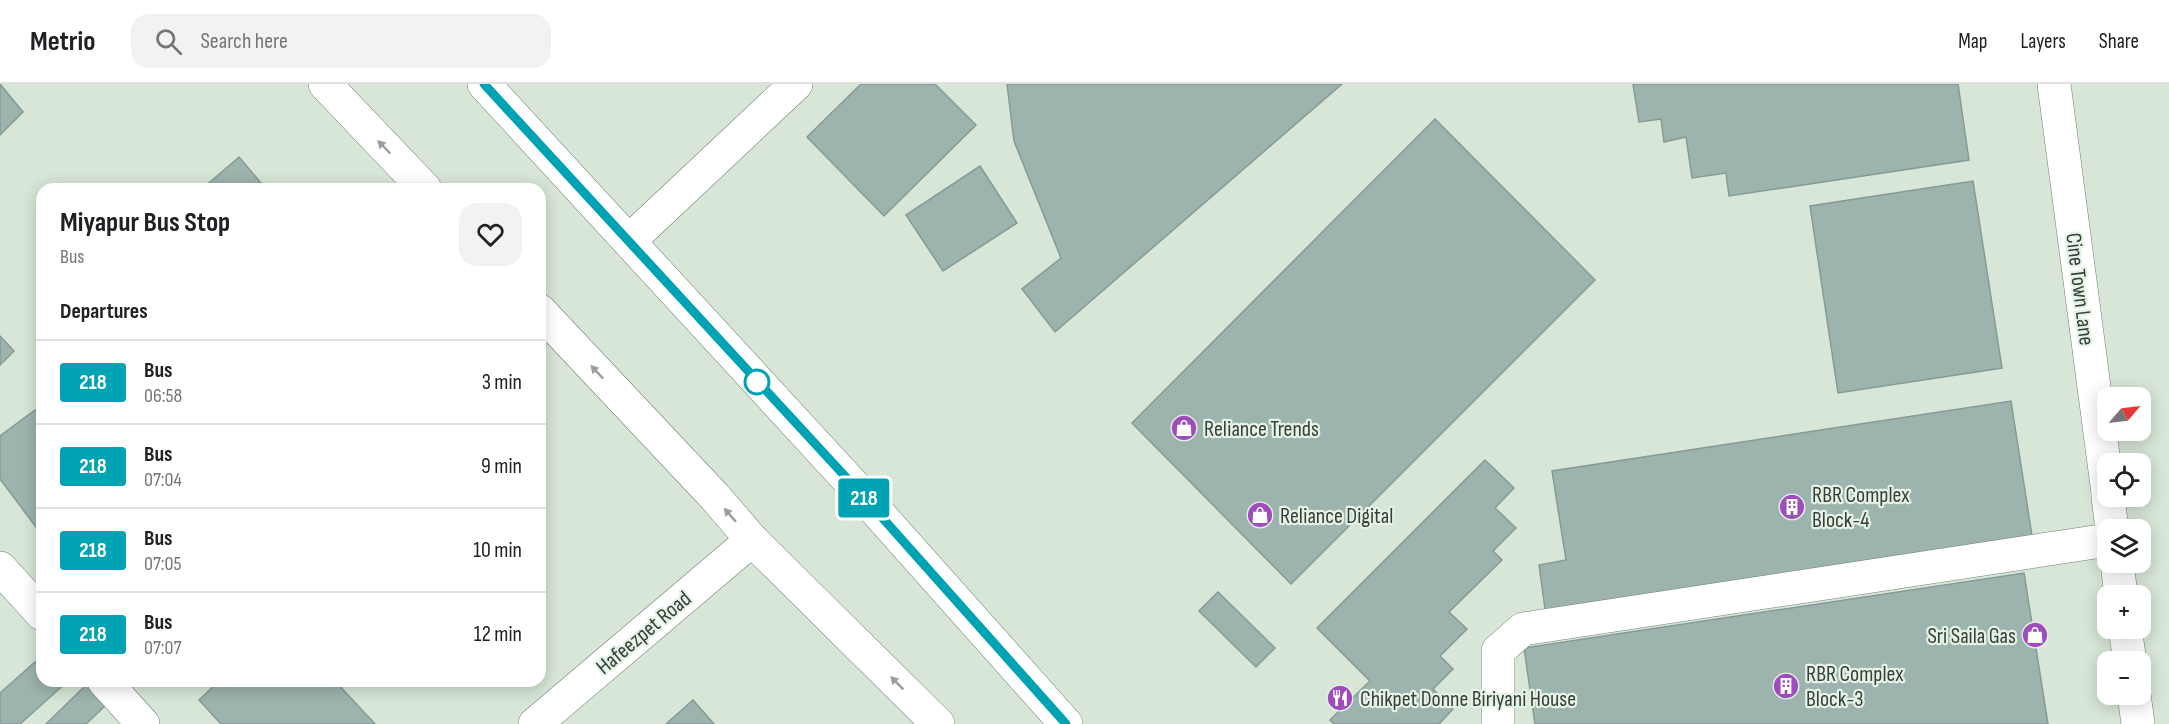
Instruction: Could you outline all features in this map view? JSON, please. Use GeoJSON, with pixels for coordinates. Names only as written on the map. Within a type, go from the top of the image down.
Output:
{"type":"FeatureCollection","features":[{"type":"Feature","properties":{"kind":"main road"},"geometry":{"type":"LineString","coordinates":[[325,84],[419,183]]}},
{"type":"Feature","properties":{"kind":"main road"},"geometry":{"type":"LineString","coordinates":[[483,84],[854,486],[1066,724]]}},
{"type":"Feature","properties":{"kind":"main road"},"geometry":{"type":"LineString","coordinates":[[629,241],[796,84]]}},
{"type":"Feature","properties":{"kind":"main road","name":"Cine Town Lane"},"geometry":{"type":"LineString","coordinates":[[2054,84],[2102,453]]}},
{"type":"Feature","properties":{"kind":"main road"},"geometry":{"type":"LineString","coordinates":[[546,317],[715,497],[752,540],[938,724]]}},
{"type":"Feature","properties":{"kind":"main road","name":"Hafeezpet Road"},"geometry":{"type":"LineString","coordinates":[[535,724],[752,540]]}},
{"type":"Feature","properties":{"kind":"main road"},"geometry":{"type":"LineString","coordinates":[[1498,724],[1498,651],[1523,629],[2097,542]]}},
{"type":"Feature","properties":{"kind":"main road"},"geometry":{"type":"LineString","coordinates":[[0,568],[36,597]]}},
{"type":"Feature","properties":{"kind":"main road"},"geometry":{"type":"LineString","coordinates":[[109,687],[143,724]]}},
{"type":"Feature","properties":{"kind":"main road"},"geometry":{"type":"LineString","coordinates":[[2135,705],[2138,724]]}},
{"type":"Feature","properties":{"kind":"building"},"geometry":{"type":"Polygon","coordinates":[[[0,84],[23,112],[0,135],[0,84]]]}},
{"type":"Feature","properties":{"kind":"building"},"geometry":{"type":"Polygon","coordinates":[[[861,84],[935,84],[976,125],[884,216],[807,137],[861,84]]]}},
{"type":"Feature","properties":{"kind":"building"},"geometry":{"type":"Polygon","coordinates":[[[1007,84],[1342,84],[1055,332],[1022,289],[1061,258],[1014,141],[1007,84]]]}},
{"type":"Feature","properties":{"kind":"building"},"geometry":{"type":"Polygon","coordinates":[[[1633,84],[1958,84],[1969,160],[1729,196],[1726,173],[1692,178],[1686,137],[1664,142],[1661,119],[1639,122],[1633,84]]]}},
{"type":"Feature","properties":{"kind":"building"},"geometry":{"type":"Polygon","coordinates":[[[1435,119],[1595,280],[1291,584],[1132,423],[1435,119]]]}},
{"type":"Feature","properties":{"kind":"building"},"geometry":{"type":"Polygon","coordinates":[[[239,157],[261,183],[209,183],[239,157]]]}},
{"type":"Feature","properties":{"kind":"building"},"geometry":{"type":"Polygon","coordinates":[[[980,166],[1017,223],[943,271],[906,215],[980,166]]]}},
{"type":"Feature","properties":{"kind":"building"},"geometry":{"type":"Polygon","coordinates":[[[1973,181],[2002,368],[1838,393],[1810,206],[1973,181]]]}},
{"type":"Feature","properties":{"kind":"building"},"geometry":{"type":"Polygon","coordinates":[[[0,336],[14,351],[0,365],[0,336]]]}},
{"type":"Feature","properties":{"kind":"building","name":"RBR Complex Block-4"},"geometry":{"type":"Polygon","coordinates":[[[2011,401],[2033,542],[1546,616],[1539,565],[1566,560],[1552,471],[2011,401]]]}},
{"type":"Feature","properties":{"kind":"building"},"geometry":{"type":"Polygon","coordinates":[[[36,411],[36,527],[0,479],[0,436],[36,411]]]}},
{"type":"Feature","properties":{"kind":"building"},"geometry":{"type":"Polygon","coordinates":[[[1485,460],[1514,488],[1495,508],[1516,528],[1493,551],[1502,560],[1449,612],[1467,629],[1440,656],[1453,669],[1433,689],[1453,709],[1439,724],[1334,724],[1330,720],[1370,681],[1317,628],[1485,460]]]}},
{"type":"Feature","properties":{"kind":"building","name":"RBR Complex Block-3"},"geometry":{"type":"Polygon","coordinates":[[[2024,573],[2048,724],[1535,724],[1524,648],[2024,573]]]}},
{"type":"Feature","properties":{"kind":"building"},"geometry":{"type":"Polygon","coordinates":[[[1218,592],[1275,648],[1256,667],[1199,611],[1218,592]]]}},
{"type":"Feature","properties":{"kind":"building"},"geometry":{"type":"Polygon","coordinates":[[[36,661],[36,687],[61,687],[20,724],[0,724],[0,693],[36,661]]]}},
{"type":"Feature","properties":{"kind":"building"},"geometry":{"type":"Polygon","coordinates":[[[84,687],[90,687],[106,705],[86,724],[46,724],[84,687]]]}},
{"type":"Feature","properties":{"kind":"building"},"geometry":{"type":"Polygon","coordinates":[[[213,687],[341,687],[375,724],[221,724],[199,700],[213,687]]]}},
{"type":"Feature","properties":{"kind":"building"},"geometry":{"type":"Polygon","coordinates":[[[693,700],[714,724],[666,724],[693,700]]]}},
{"type":"Feature","properties":{"kind":"bus line","name":"218"},"geometry":{"type":"LineString","coordinates":[[484,84],[854,486],[1066,724]]}},
{"type":"Feature","properties":{"kind":"place","name":"Reliance Trends"},"geometry":{"type":"Point","coordinates":[1184,428]}},
{"type":"Feature","properties":{"kind":"place","name":"RBR Complex Block-4"},"geometry":{"type":"Point","coordinates":[1792,507]}},
{"type":"Feature","properties":{"kind":"place","name":"Reliance Digital"},"geometry":{"type":"Point","coordinates":[1260,515]}},
{"type":"Feature","properties":{"kind":"place","name":"Sri Saila Gas"},"geometry":{"type":"Point","coordinates":[2035,635]}},
{"type":"Feature","properties":{"kind":"place","name":"RBR Complex Block-3"},"geometry":{"type":"Point","coordinates":[1786,686]}},
{"type":"Feature","properties":{"kind":"place","name":"Chikpet Donne Biriyani House"},"geometry":{"type":"Point","coordinates":[1340,698]}}]}
